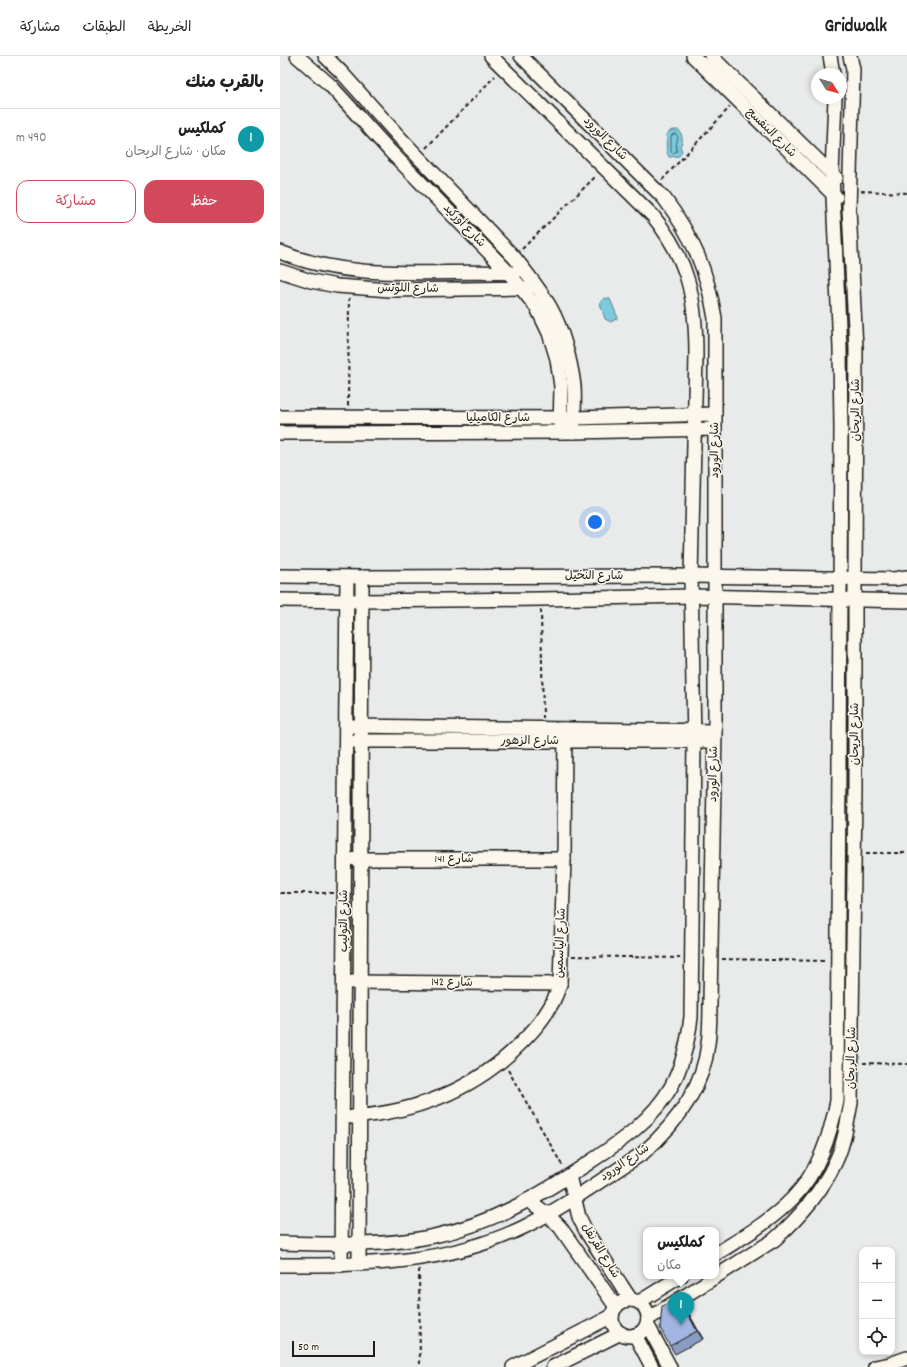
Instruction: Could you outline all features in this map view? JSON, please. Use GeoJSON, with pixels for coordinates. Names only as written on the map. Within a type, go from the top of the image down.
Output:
{"type":"FeatureCollection","features":[{"type":"Feature","properties":{"kind":"street","name":"شارع أوركيد"},"geometry":{"type":"LineString","coordinates":[[297,56],[330,85],[390,151],[509,273],[537,308],[548,333],[556,359],[561,386],[560,432]]}},
{"type":"Feature","properties":{"kind":"street","name":"شارع أوركيد"},"geometry":{"type":"LineString","coordinates":[[325,56],[514,257],[538,289],[550,308],[561,333],[569,359],[574,386],[573,432]]}},
{"type":"Feature","properties":{"kind":"street","name":"شارع الورود"},"geometry":{"type":"LineString","coordinates":[[280,1243],[342,1245],[420,1238],[459,1230],[502,1214],[568,1176],[626,1137],[656,1107],[670,1087],[681,1065],[688,1042],[691,1017],[694,736],[691,576],[696,355],[694,304],[689,283],[682,264],[673,245],[653,216],[491,56]]}},
{"type":"Feature","properties":{"kind":"street","name":"شارع الورود"},"geometry":{"type":"LineString","coordinates":[[280,1265],[342,1265],[418,1260],[470,1248],[524,1227],[574,1198],[643,1153],[657,1140],[676,1120],[691,1098],[702,1072],[708,1046],[715,736],[715,318],[711,296],[706,275],[698,254],[677,216],[654,188],[521,56]]}},
{"type":"Feature","properties":{"kind":"street","name":"شارع البنفسج"},"geometry":{"type":"LineString","coordinates":[[693,56],[849,209]]}},
{"type":"Feature","properties":{"kind":"street","name":"شارع البنفسج"},"geometry":{"type":"LineString","coordinates":[[711,56],[849,190]]}},
{"type":"Feature","properties":{"kind":"street"},"geometry":{"type":"LineString","coordinates":[[830,56],[832,68]]}},
{"type":"Feature","properties":{"kind":"street","name":"شارع الريحان"},"geometry":{"type":"LineString","coordinates":[[719,1276],[774,1240],[807,1208],[836,1163],[845,1134],[851,1103],[854,853],[856,348],[849,209],[853,70],[850,56]]}},
{"type":"Feature","properties":{"kind":"street"},"geometry":{"type":"LineString","coordinates":[[330,85],[342,73]]}},
{"type":"Feature","properties":{"kind":"street"},"geometry":{"type":"LineString","coordinates":[[541,106],[557,91]]}},
{"type":"Feature","properties":{"kind":"street","name":"شارع الريحان"},"geometry":{"type":"LineString","coordinates":[[719,1252],[762,1225],[794,1198],[822,1156],[832,1127],[837,1101],[841,430],[840,348],[832,174],[835,104]]}},
{"type":"Feature","properties":{"kind":"street"},"geometry":{"type":"LineString","coordinates":[[844,104],[852,106]]}},
{"type":"Feature","properties":{"kind":"street","name":"شارع اللوتس"},"geometry":{"type":"LineString","coordinates":[[280,252],[315,264],[388,273],[528,274]]}},
{"type":"Feature","properties":{"kind":"street","name":"شارع اللوتس"},"geometry":{"type":"LineString","coordinates":[[280,271],[311,281],[390,290],[538,289]]}},
{"type":"Feature","properties":{"kind":"street"},"geometry":{"type":"LineString","coordinates":[[840,348],[856,348]]}},
{"type":"Feature","properties":{"kind":"street"},"geometry":{"type":"LineString","coordinates":[[696,355],[715,357]]}},
{"type":"Feature","properties":{"kind":"street","name":"شارع الكاميليا"},"geometry":{"type":"LineString","coordinates":[[280,417],[574,418],[715,414]]}},
{"type":"Feature","properties":{"kind":"street","name":"شارع الكاميليا"},"geometry":{"type":"LineString","coordinates":[[280,433],[573,432],[715,429]]}},
{"type":"Feature","properties":{"kind":"street"},"geometry":{"type":"LineString","coordinates":[[841,430],[856,430]]}},
{"type":"Feature","properties":{"kind":"street","name":"شارع النخيل"},"geometry":{"type":"LineString","coordinates":[[280,576],[714,576],[894,579],[907,577]]}},
{"type":"Feature","properties":{"kind":"street","name":"شارع التوليب"},"geometry":{"type":"LineString","coordinates":[[342,1265],[347,577]]}},
{"type":"Feature","properties":{"kind":"street","name":"شارع التوليب"},"geometry":{"type":"LineString","coordinates":[[359,1264],[362,577]]}},
{"type":"Feature","properties":{"kind":"street","name":"شارع النخيل"},"geometry":{"type":"LineString","coordinates":[[280,600],[362,601],[715,596],[907,601]]}},
{"type":"Feature","properties":{"kind":"street","name":"شارع الزهور"},"geometry":{"type":"LineString","coordinates":[[346,726],[543,728],[565,735]]}},
{"type":"Feature","properties":{"kind":"street","name":"شارع الزهور"},"geometry":{"type":"LineString","coordinates":[[346,741],[565,735],[715,736]]}},
{"type":"Feature","properties":{"kind":"street","name":"شارع الياسمين"},"geometry":{"type":"LineString","coordinates":[[343,1118],[404,1109],[424,1104],[464,1087],[482,1076],[503,1060],[530,1034],[556,997],[560,984],[561,956],[564,859],[565,735]]}},
{"type":"Feature","properties":{"kind":"street","name":"شارع 141"},"geometry":{"type":"LineString","coordinates":[[345,859],[564,859]]}},
{"type":"Feature","properties":{"kind":"street"},"geometry":{"type":"LineString","coordinates":[[692,959],[711,959]]}},
{"type":"Feature","properties":{"kind":"street","name":"شارع 142"},"geometry":{"type":"LineString","coordinates":[[344,982],[560,984]]}},
{"type":"Feature","properties":{"kind":"street"},"geometry":{"type":"LineString","coordinates":[[691,1000],[710,1001]]}},
{"type":"Feature","properties":{"kind":"street","name":"شارع القرنفل"},"geometry":{"type":"LineString","coordinates":[[568,1176],[579,1217],[587,1233],[635,1301]]}},
{"type":"Feature","properties":{"kind":"street"},"geometry":{"type":"LineString","coordinates":[[807,1180],[820,1190]]}},
{"type":"Feature","properties":{"kind":"street","name":"شارع القرنفل"},"geometry":{"type":"LineString","coordinates":[[528,1200],[560,1226],[571,1241],[614,1312]]}},
{"type":"Feature","properties":{"kind":"street"},"geometry":{"type":"LineString","coordinates":[[513,1367],[614,1312],[623,1301],[635,1301],[675,1279]]}},
{"type":"Feature","properties":{"kind":"street","name":"شارع الريحان"},"geometry":{"type":"LineString","coordinates":[[647,1322],[714,1279]]}},
{"type":"Feature","properties":{"kind":"street"},"geometry":{"type":"LineString","coordinates":[[635,1301],[646,1309],[647,1322],[670,1367]]}},
{"type":"Feature","properties":{"kind":"street"},"geometry":{"type":"LineString","coordinates":[[614,1312],[614,1326],[621,1333],[630,1336],[640,1333],[647,1322]]}},
{"type":"Feature","properties":{"kind":"street"},"geometry":{"type":"LineString","coordinates":[[553,1367],[621,1333]]}},
{"type":"Feature","properties":{"kind":"street"},"geometry":{"type":"LineString","coordinates":[[635,1335],[652,1367]]}},
{"type":"Feature","properties":{"kind":"street"},"geometry":{"type":"LineString","coordinates":[[875,1367],[907,1358]]}},
{"type":"Feature","properties":{"kind":"path"},"geometry":{"type":"LineString","coordinates":[[418,156],[503,68]]}},
{"type":"Feature","properties":{"kind":"path"},"geometry":{"type":"LineString","coordinates":[[654,188],[738,100]]}},
{"type":"Feature","properties":{"kind":"path"},"geometry":{"type":"LineString","coordinates":[[514,257],[604,168]]}},
{"type":"Feature","properties":{"kind":"path"},"geometry":{"type":"LineString","coordinates":[[849,190],[907,193]]}},
{"type":"Feature","properties":{"kind":"path"},"geometry":{"type":"LineString","coordinates":[[348,417],[349,286]]}},
{"type":"Feature","properties":{"kind":"path"},"geometry":{"type":"LineString","coordinates":[[541,599],[543,728]]}},
{"type":"Feature","properties":{"kind":"path"},"geometry":{"type":"LineString","coordinates":[[854,853],[907,853]]}},
{"type":"Feature","properties":{"kind":"path"},"geometry":{"type":"LineString","coordinates":[[280,893],[345,893]]}},
{"type":"Feature","properties":{"kind":"path"},"geometry":{"type":"LineString","coordinates":[[561,956],[692,959]]}},
{"type":"Feature","properties":{"kind":"path"},"geometry":{"type":"LineString","coordinates":[[711,959],[838,962]]}},
{"type":"Feature","properties":{"kind":"path"},"geometry":{"type":"LineString","coordinates":[[503,1060],[568,1176]]}},
{"type":"Feature","properties":{"kind":"path"},"geometry":{"type":"LineString","coordinates":[[852,1062],[907,1064]]}},
{"type":"Feature","properties":{"kind":"path"},"geometry":{"type":"LineString","coordinates":[[418,1260],[420,1367]]}},
{"type":"Feature","properties":{"kind":"water"},"geometry":{"type":"Polygon","coordinates":[[[679,130],[681,134],[682,140],[680,146],[682,151],[679,156],[669,157],[666,149],[666,135],[670,131],[679,130]]]}},
{"type":"Feature","properties":{"kind":"water"},"geometry":{"type":"Polygon","coordinates":[[[604,298],[610,299],[618,318],[611,322],[605,319],[600,303],[604,298]]]}},
{"type":"Feature","properties":{"kind":"building"},"geometry":{"type":"Polygon","coordinates":[[[679,1297],[697,1331],[670,1346],[660,1328],[662,1306],[679,1297]]]}},
{"type":"Feature","properties":{"kind":"place","name":"كملكيس"},"geometry":{"type":"Point","coordinates":[681,1325]}}]}
